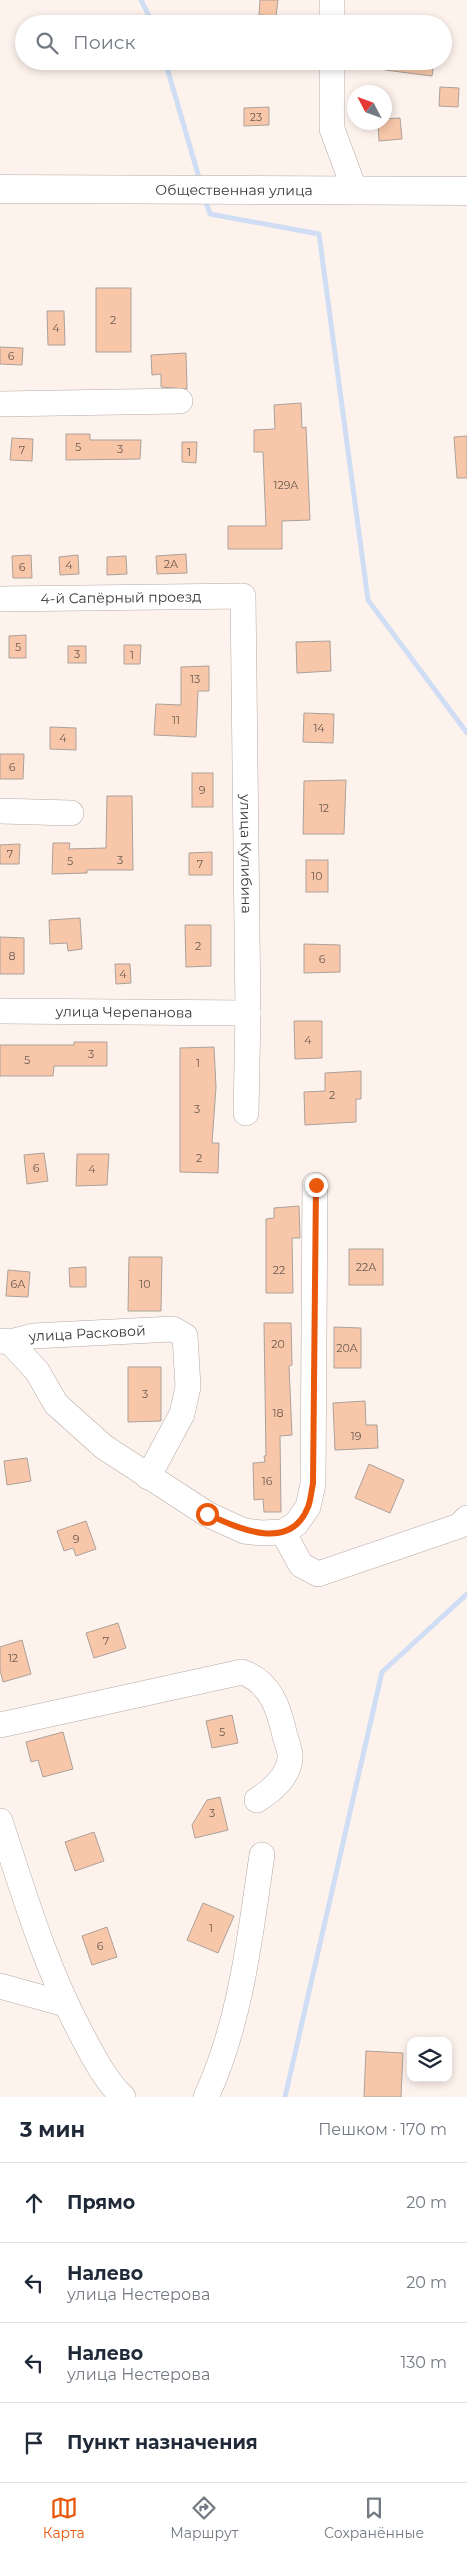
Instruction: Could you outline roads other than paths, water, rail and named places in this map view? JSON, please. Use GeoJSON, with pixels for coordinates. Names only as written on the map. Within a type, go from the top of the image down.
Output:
{"type":"FeatureCollection","features":[{"type":"Feature","properties":{"kind":"main road","name":"Общественная улица"},"geometry":{"type":"LineString","coordinates":[[0,189],[467,191]]}},
{"type":"Feature","properties":{"kind":"street"},"geometry":{"type":"LineString","coordinates":[[332,0],[332,15]]}},
{"type":"Feature","properties":{"kind":"street"},"geometry":{"type":"LineString","coordinates":[[332,70],[332,129],[355,191]]}},
{"type":"Feature","properties":{"kind":"street"},"geometry":{"type":"LineString","coordinates":[[0,404],[180,401]]}},
{"type":"Feature","properties":{"kind":"street","name":"4-й Сапёрный проезд"},"geometry":{"type":"LineString","coordinates":[[0,599],[243,596]]}},
{"type":"Feature","properties":{"kind":"street","name":"улица Кулибина"},"geometry":{"type":"LineString","coordinates":[[243,596],[248,1013],[246,1113]]}},
{"type":"Feature","properties":{"kind":"street"},"geometry":{"type":"LineString","coordinates":[[0,811],[71,813]]}},
{"type":"Feature","properties":{"kind":"street","name":"улица Черепанова"},"geometry":{"type":"LineString","coordinates":[[0,1011],[248,1013]]}},
{"type":"Feature","properties":{"kind":"street"},"geometry":{"type":"LineString","coordinates":[[5,1341],[37,1371],[56,1404],[104,1448],[207,1514],[244,1531],[261,1533],[283,1532],[296,1524],[308,1507],[313,1484],[316,1185]]}},
{"type":"Feature","properties":{"kind":"street","name":"улица Расковой"},"geometry":{"type":"LineString","coordinates":[[5,1341],[32,1336],[173,1329],[185,1336],[188,1387],[182,1414],[148,1477]]}},
{"type":"Feature","properties":{"kind":"street"},"geometry":{"type":"LineString","coordinates":[[283,1532],[301,1565],[318,1574],[459,1526],[467,1518]]}},
{"type":"Feature","properties":{"kind":"street"},"geometry":{"type":"LineString","coordinates":[[0,1725],[242,1672],[254,1676],[267,1688],[279,1709],[290,1758],[282,1778],[273,1789],[257,1800]]}},
{"type":"Feature","properties":{"kind":"street"},"geometry":{"type":"LineString","coordinates":[[0,1820],[37,1934],[65,2004],[93,2057],[123,2097]]}},
{"type":"Feature","properties":{"kind":"street"},"geometry":{"type":"LineString","coordinates":[[206,2097],[214,2079],[245,1975],[262,1855]]}},
{"type":"Feature","properties":{"kind":"street"},"geometry":{"type":"LineString","coordinates":[[0,1986],[65,2004]]}},
{"type":"Feature","properties":{"kind":"waterway"},"geometry":{"type":"LineString","coordinates":[[141,0],[148,15]]}},
{"type":"Feature","properties":{"kind":"waterway"},"geometry":{"type":"LineString","coordinates":[[168,70],[200,181]]}},
{"type":"Feature","properties":{"kind":"waterway"},"geometry":{"type":"LineString","coordinates":[[205,199],[210,214],[319,234],[368,600],[467,733]]}},
{"type":"Feature","properties":{"kind":"waterway"},"geometry":{"type":"LineString","coordinates":[[285,2097],[382,1672],[467,1594]]}}]}
